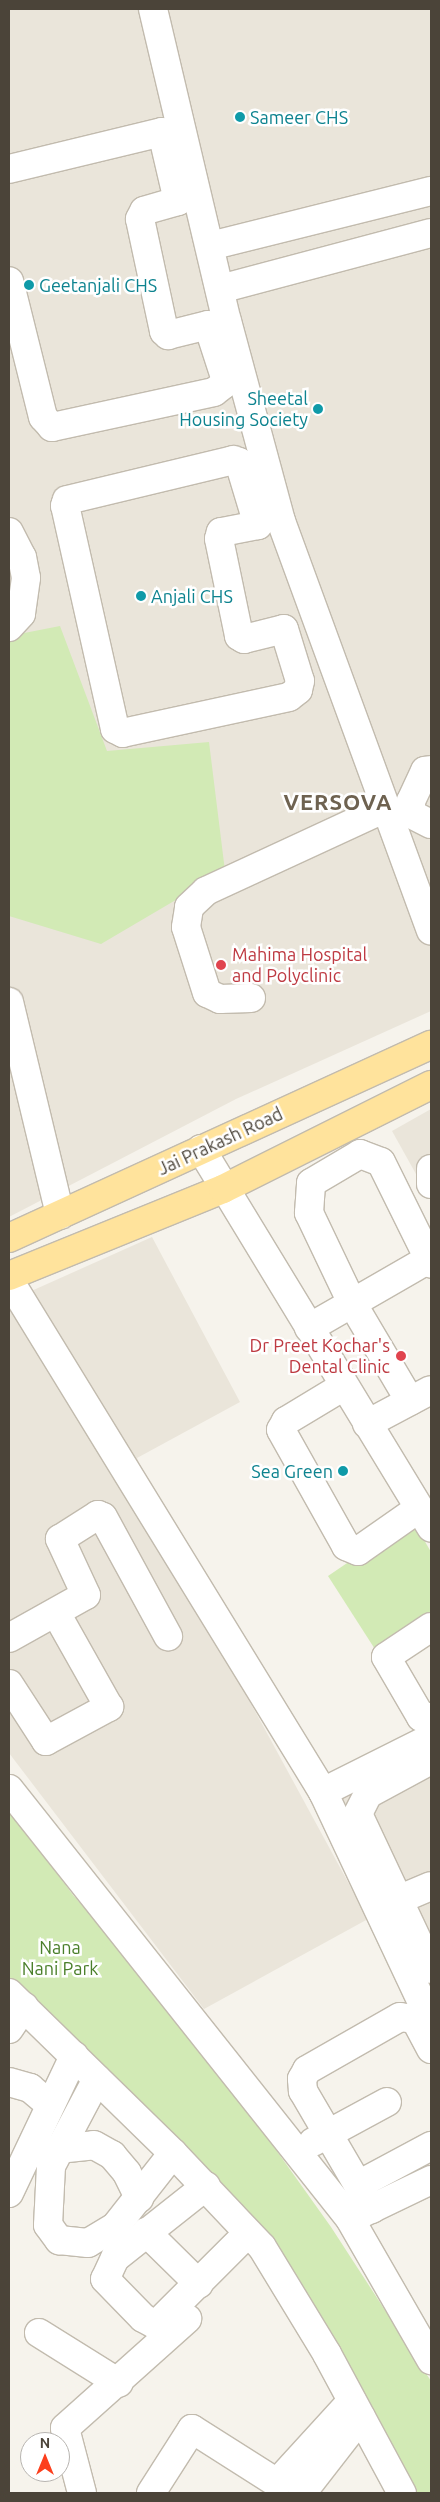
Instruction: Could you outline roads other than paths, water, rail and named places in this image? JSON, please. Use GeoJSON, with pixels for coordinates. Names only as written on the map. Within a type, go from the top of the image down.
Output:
{"type":"FeatureCollection","features":[{"type":"Feature","properties":{"kind":"main road","name":"Jai Prakash Road"},"geometry":{"type":"LineString","coordinates":[[9,1238],[431,1045]]}},
{"type":"Feature","properties":{"kind":"main road"},"geometry":{"type":"LineString","coordinates":[[9,1276],[223,1189],[431,1085]]}},
{"type":"Feature","properties":{"kind":"street"},"geometry":{"type":"LineString","coordinates":[[154,9],[188,198]]}},
{"type":"Feature","properties":{"kind":"street"},"geometry":{"type":"LineString","coordinates":[[9,169],[162,132],[188,198],[210,246],[220,288],[218,323],[225,376],[214,392],[52,427],[43,417],[9,281]]}},
{"type":"Feature","properties":{"kind":"street"},"geometry":{"type":"LineString","coordinates":[[210,246],[431,191]]}},
{"type":"Feature","properties":{"kind":"street"},"geometry":{"type":"LineString","coordinates":[[188,198],[140,215],[164,331],[168,335],[218,323]]}},
{"type":"Feature","properties":{"kind":"street"},"geometry":{"type":"LineString","coordinates":[[220,288],[431,233]]}},
{"type":"Feature","properties":{"kind":"street"},"geometry":{"type":"LineString","coordinates":[[218,323],[270,523]]}},
{"type":"Feature","properties":{"kind":"street"},"geometry":{"type":"LineString","coordinates":[[284,629],[300,681],[290,697],[123,733],[115,729],[65,506],[67,500],[233,460],[239,462],[319,622],[386,808],[430,921]]}},
{"type":"Feature","properties":{"kind":"street"},"geometry":{"type":"LineString","coordinates":[[270,523],[221,532],[219,539],[239,636],[244,639],[319,622]]}},
{"type":"Feature","properties":{"kind":"street"},"geometry":{"type":"LineString","coordinates":[[9,532],[22,557],[26,578],[21,614],[9,627]]}},
{"type":"Feature","properties":{"kind":"street"},"geometry":{"type":"LineString","coordinates":[[431,770],[424,770],[411,801],[411,814],[431,824]]}},
{"type":"Feature","properties":{"kind":"street"},"geometry":{"type":"LineString","coordinates":[[251,998],[220,999],[207,993],[186,927],[189,907],[206,891],[386,808]]}},
{"type":"Feature","properties":{"kind":"street"},"geometry":{"type":"LineString","coordinates":[[431,882],[431,887]]}},
{"type":"Feature","properties":{"kind":"street"},"geometry":{"type":"LineString","coordinates":[[9,1002],[60,1215]]}},
{"type":"Feature","properties":{"kind":"street"},"geometry":{"type":"LineString","coordinates":[[328,1136],[342,1164]]}},
{"type":"Feature","properties":{"kind":"street"},"geometry":{"type":"LineString","coordinates":[[202,1149],[223,1189],[309,1328],[425,1519],[358,1551],[346,1546],[281,1430],[286,1421],[344,1386]]}},
{"type":"Feature","properties":{"kind":"street"},"geometry":{"type":"LineString","coordinates":[[309,1328],[352,1303],[430,1262],[381,1162],[360,1154],[311,1183],[306,1204],[352,1303],[421,1395],[367,1424]]}},
{"type":"Feature","properties":{"kind":"street"},"geometry":{"type":"LineString","coordinates":[[431,1169],[431,1184]]}},
{"type":"Feature","properties":{"kind":"street"},"geometry":{"type":"LineString","coordinates":[[9,1280],[322,1792],[387,1904],[431,1969]]}},
{"type":"Feature","properties":{"kind":"street"},"geometry":{"type":"LineString","coordinates":[[9,1638],[56,1613],[86,1591],[60,1539],[98,1515],[104,1517],[168,1636]]}},
{"type":"Feature","properties":{"kind":"street"},"geometry":{"type":"LineString","coordinates":[[9,1684],[46,1741],[109,1707],[56,1613]]}},
{"type":"Feature","properties":{"kind":"street"},"geometry":{"type":"LineString","coordinates":[[428,1734],[386,1657],[431,1627]]}},
{"type":"Feature","properties":{"kind":"street"},"geometry":{"type":"LineString","coordinates":[[322,1792],[428,1734]]}},
{"type":"Feature","properties":{"kind":"street"},"geometry":{"type":"LineString","coordinates":[[428,1734],[380,1786],[360,1804],[358,1822],[431,2022]]}},
{"type":"Feature","properties":{"kind":"street"},"geometry":{"type":"LineString","coordinates":[[9,1788],[297,2151],[361,2214]]}},
{"type":"Feature","properties":{"kind":"street"},"geometry":{"type":"LineString","coordinates":[[387,1904],[431,1886]]}},
{"type":"Feature","properties":{"kind":"street"},"geometry":{"type":"LineString","coordinates":[[14,2010],[74,2056],[206,2186],[255,2240],[356,2409],[402,2493]]}},
{"type":"Feature","properties":{"kind":"street"},"geometry":{"type":"LineString","coordinates":[[431,2049],[415,2019],[400,2017],[307,2070],[303,2091],[358,2185],[361,2214],[431,2360]]}},
{"type":"Feature","properties":{"kind":"street"},"geometry":{"type":"LineString","coordinates":[[9,2193],[74,2056]]}},
{"type":"Feature","properties":{"kind":"street"},"geometry":{"type":"LineString","coordinates":[[98,2079],[58,2149],[51,2166],[48,2225],[59,2240],[88,2243],[115,2227],[173,2153]]}},
{"type":"Feature","properties":{"kind":"street"},"geometry":{"type":"LineString","coordinates":[[9,2082],[30,2088],[50,2106]]}},
{"type":"Feature","properties":{"kind":"street"},"geometry":{"type":"LineString","coordinates":[[297,2151],[387,2102]]}},
{"type":"Feature","properties":{"kind":"street"},"geometry":{"type":"LineString","coordinates":[[58,2149],[94,2145],[112,2155],[127,2173],[139,2198]]}},
{"type":"Feature","properties":{"kind":"street"},"geometry":{"type":"LineString","coordinates":[[358,2185],[431,2146]]}},
{"type":"Feature","properties":{"kind":"street"},"geometry":{"type":"LineString","coordinates":[[361,2214],[431,2180]]}},
{"type":"Feature","properties":{"kind":"street"},"geometry":{"type":"LineString","coordinates":[[206,2186],[115,2258],[105,2273],[105,2279],[143,2318],[156,2325],[199,2284],[255,2240]]}},
{"type":"Feature","properties":{"kind":"street"},"geometry":{"type":"LineString","coordinates":[[146,2232],[199,2284]]}},
{"type":"Feature","properties":{"kind":"street"},"geometry":{"type":"LineString","coordinates":[[82,2493],[65,2428],[119,2383],[255,2240]]}},
{"type":"Feature","properties":{"kind":"street"},"geometry":{"type":"LineString","coordinates":[[39,2333],[119,2383]]}},
{"type":"Feature","properties":{"kind":"street"},"geometry":{"type":"LineString","coordinates":[[151,2493],[192,2430],[273,2488],[356,2409]]}},
{"type":"Feature","properties":{"kind":"street"},"geometry":{"type":"LineString","coordinates":[[302,2493],[356,2409]]}},
{"type":"Feature","properties":{"kind":"place","name":"Sameer CHS"},"geometry":{"type":"Point","coordinates":[240,117]}},
{"type":"Feature","properties":{"kind":"place","name":"Geetanjali CHS"},"geometry":{"type":"Point","coordinates":[29,285]}},
{"type":"Feature","properties":{"kind":"place","name":"Sheetal Housing Society"},"geometry":{"type":"Point","coordinates":[318,409]}},
{"type":"Feature","properties":{"kind":"place","name":"Anjali CHS"},"geometry":{"type":"Point","coordinates":[141,596]}},
{"type":"Feature","properties":{"kind":"place","name":"Mahima Hospital and Polyclinic"},"geometry":{"type":"Point","coordinates":[221,965]}},
{"type":"Feature","properties":{"kind":"place","name":"Dr Preet Kochar's Dental Clinic"},"geometry":{"type":"Point","coordinates":[401,1356]}},
{"type":"Feature","properties":{"kind":"place","name":"Sea Green"},"geometry":{"type":"Point","coordinates":[343,1471]}},
{"type":"Feature","properties":{"kind":"district","name":"VERSOVA"},"geometry":{"type":"Point","coordinates":[338,802]}},
{"type":"Feature","properties":{"kind":"park label","name":"Nana Nani Park"},"geometry":{"type":"Point","coordinates":[60,1958]}}]}
